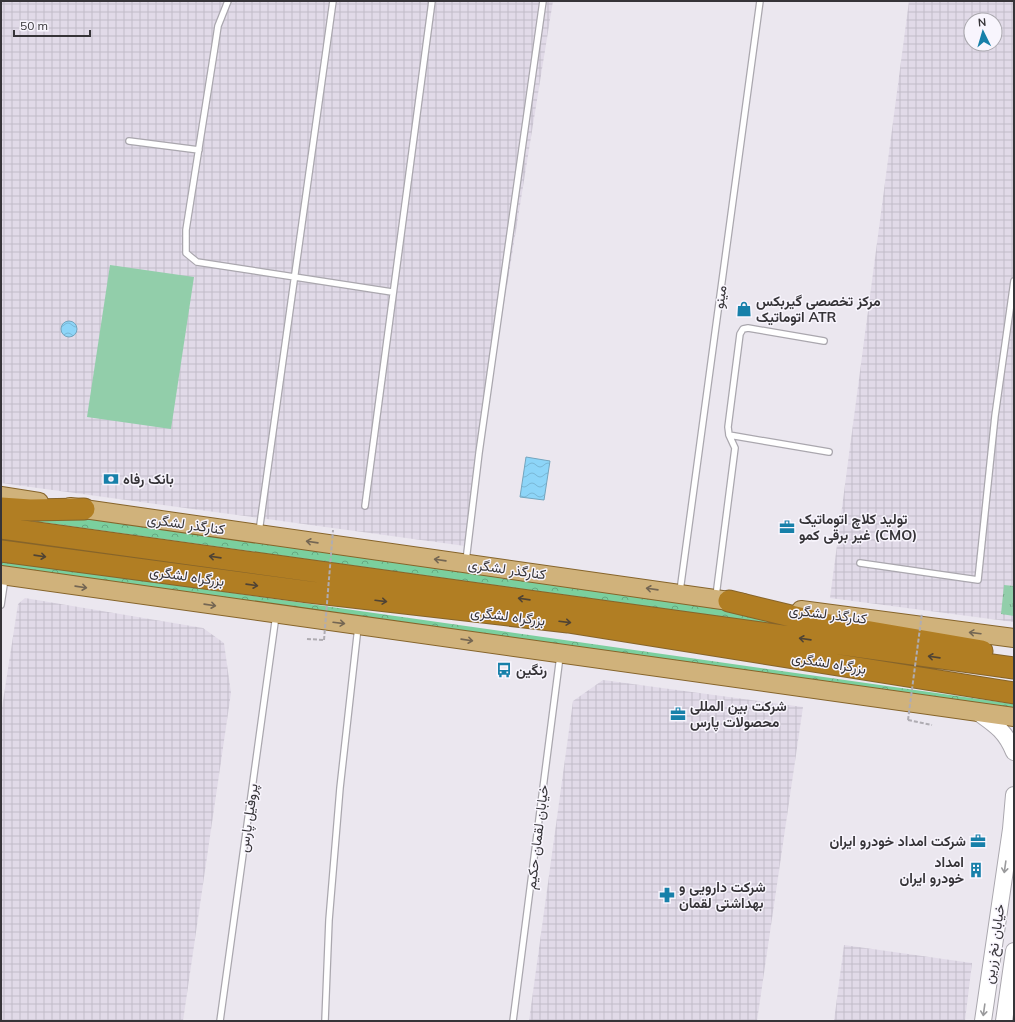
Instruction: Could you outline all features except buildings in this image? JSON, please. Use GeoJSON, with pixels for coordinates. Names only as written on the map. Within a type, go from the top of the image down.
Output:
{"type":"FeatureCollection","features":[{"type":"Feature","properties":{"kind":"highway"},"geometry":{"type":"LineString","coordinates":[[1,508],[30,510],[84,509]]}},
{"type":"Feature","properties":{"kind":"highway","name":"بزرگراه لشگری"},"geometry":{"type":"LineString","coordinates":[[1,528],[1014,668]]}},
{"type":"Feature","properties":{"kind":"highway","name":"بزرگراه لشگری"},"geometry":{"type":"LineString","coordinates":[[1,551],[309,592],[568,622],[1014,693]]}},
{"type":"Feature","properties":{"kind":"highway"},"geometry":{"type":"LineString","coordinates":[[722,600],[824,624],[973,648],[1014,659]]}},
{"type":"Feature","properties":{"kind":"main road","name":"کنارگذر لشگری"},"geometry":{"type":"LineString","coordinates":[[1,496],[258,535],[722,600],[1014,638]]}},
{"type":"Feature","properties":{"kind":"main road"},"geometry":{"type":"LineString","coordinates":[[3,576],[1014,716]]}},
{"type":"Feature","properties":{"kind":"street"},"geometry":{"type":"LineString","coordinates":[[976,711],[1001,729],[1008,738],[1014,752]]}},
{"type":"Feature","properties":{"kind":"street","name":"خیابان نخ زرین"},"geometry":{"type":"LineString","coordinates":[[983,1021],[1013,822],[1014,794]]}},
{"type":"Feature","properties":{"kind":"street","name":"خیابان نخ زرین"},"geometry":{"type":"LineString","coordinates":[[1004,1021],[1014,951]]}},
{"type":"Feature","properties":{"kind":"lane"},"geometry":{"type":"LineString","coordinates":[[228,1],[218,26],[186,230],[186,252],[196,262],[392,292]]}},
{"type":"Feature","properties":{"kind":"lane"},"geometry":{"type":"LineString","coordinates":[[258,535],[333,1]]}},
{"type":"Feature","properties":{"kind":"lane"},"geometry":{"type":"LineString","coordinates":[[365,506],[392,292],[432,1]]}},
{"type":"Feature","properties":{"kind":"lane"},"geometry":{"type":"LineString","coordinates":[[466,563],[479,453],[543,1]]}},
{"type":"Feature","properties":{"kind":"lane","name":"مینو"},"geometry":{"type":"LineString","coordinates":[[680,593],[760,1]]}},
{"type":"Feature","properties":{"kind":"lane"},"geometry":{"type":"LineString","coordinates":[[129,141],[199,150]]}},
{"type":"Feature","properties":{"kind":"lane"},"geometry":{"type":"LineString","coordinates":[[860,563],[978,580],[995,416],[1014,281]]}},
{"type":"Feature","properties":{"kind":"lane"},"geometry":{"type":"LineString","coordinates":[[722,600],[735,448],[729,435],[728,427],[740,334],[743,329],[748,328],[824,342]]}},
{"type":"Feature","properties":{"kind":"lane"},"geometry":{"type":"LineString","coordinates":[[729,435],[829,452]]}},
{"type":"Feature","properties":{"kind":"lane"},"geometry":{"type":"LineString","coordinates":[[1,605],[3,576]]}},
{"type":"Feature","properties":{"kind":"lane","name":"پروفیل پارس"},"geometry":{"type":"LineString","coordinates":[[220,1021],[276,615]]}},
{"type":"Feature","properties":{"kind":"lane"},"geometry":{"type":"LineString","coordinates":[[325,1021],[329,920],[340,788],[358,625]]}},
{"type":"Feature","properties":{"kind":"lane","name":"خیابان لقمان حکیم"},"geometry":{"type":"LineString","coordinates":[[513,1021],[561,653]]}},
{"type":"Feature","properties":{"kind":"path"},"geometry":{"type":"LineString","coordinates":[[307,639],[324,640],[333,530]]}},
{"type":"Feature","properties":{"kind":"path"},"geometry":{"type":"LineString","coordinates":[[922,613],[908,720],[932,725]]}},
{"type":"Feature","properties":{"kind":"shaded area"},"geometry":{"type":"Polygon","coordinates":[[[1,1],[553,1],[465,546],[1,483],[1,1]]]}},
{"type":"Feature","properties":{"kind":"shaded area"},"geometry":{"type":"Polygon","coordinates":[[[909,1],[1014,1],[1014,622],[830,598],[909,1]]]}},
{"type":"Feature","properties":{"kind":"shaded area"},"geometry":{"type":"Polygon","coordinates":[[[25,598],[203,628],[224,643],[231,693],[183,1021],[1,1021],[1,714],[18,604],[25,598]]]}},
{"type":"Feature","properties":{"kind":"shaded area"},"geometry":{"type":"Polygon","coordinates":[[[603,680],[803,707],[757,1021],[529,1021],[573,701],[603,680]]]}},
{"type":"Feature","properties":{"kind":"shaded area"},"geometry":{"type":"Polygon","coordinates":[[[844,945],[972,963],[965,1021],[834,1021],[844,945]]]}},
{"type":"Feature","properties":{"kind":"green space"},"geometry":{"type":"Polygon","coordinates":[[[110,265],[194,277],[171,429],[87,417],[110,265]]]}},
{"type":"Feature","properties":{"kind":"green space"},"geometry":{"type":"Polygon","coordinates":[[[12,518],[89,518],[748,610],[782,625],[12,518]]]}},
{"type":"Feature","properties":{"kind":"green space"},"geometry":{"type":"Polygon","coordinates":[[[1,560],[1014,704],[1014,714],[1,572],[1,560]]]}},
{"type":"Feature","properties":{"kind":"green space"},"geometry":{"type":"Polygon","coordinates":[[[1004,585],[1014,586],[1014,616],[1001,614],[1004,585]]]}},
{"type":"Feature","properties":{"kind":"water"},"geometry":{"type":"Polygon","coordinates":[[[69,321],[75,323],[77,329],[75,335],[69,337],[63,335],[61,329],[63,323],[69,321]]]}},
{"type":"Feature","properties":{"kind":"water"},"geometry":{"type":"Polygon","coordinates":[[[526,457],[550,461],[544,500],[520,497],[526,457]]]}},
{"type":"Feature","properties":{"kind":"place","name":"مرکز تخصصی گیربکس اتوماتیک ATR"},"geometry":{"type":"Point","coordinates":[744,309]}},
{"type":"Feature","properties":{"kind":"place","name":"بانک رفاه"},"geometry":{"type":"Point","coordinates":[111,479]}},
{"type":"Feature","properties":{"kind":"place","name":"تولید کلاچ اتوماتیک غیر برقی کمو (CMO)"},"geometry":{"type":"Point","coordinates":[787,527]}},
{"type":"Feature","properties":{"kind":"place","name":"رنگین"},"geometry":{"type":"Point","coordinates":[504,670]}},
{"type":"Feature","properties":{"kind":"place","name":"شرکت بین المللی محصولات پارس"},"geometry":{"type":"Point","coordinates":[678,714]}},
{"type":"Feature","properties":{"kind":"place","name":"شرکت امداد خودرو ایران"},"geometry":{"type":"Point","coordinates":[978,841]}},
{"type":"Feature","properties":{"kind":"place","name":"امداد خودرو ایران"},"geometry":{"type":"Point","coordinates":[976,870]}},
{"type":"Feature","properties":{"kind":"place","name":"شرکت دارویی و بهداشتی لقمان"},"geometry":{"type":"Point","coordinates":[667,895]}}]}
